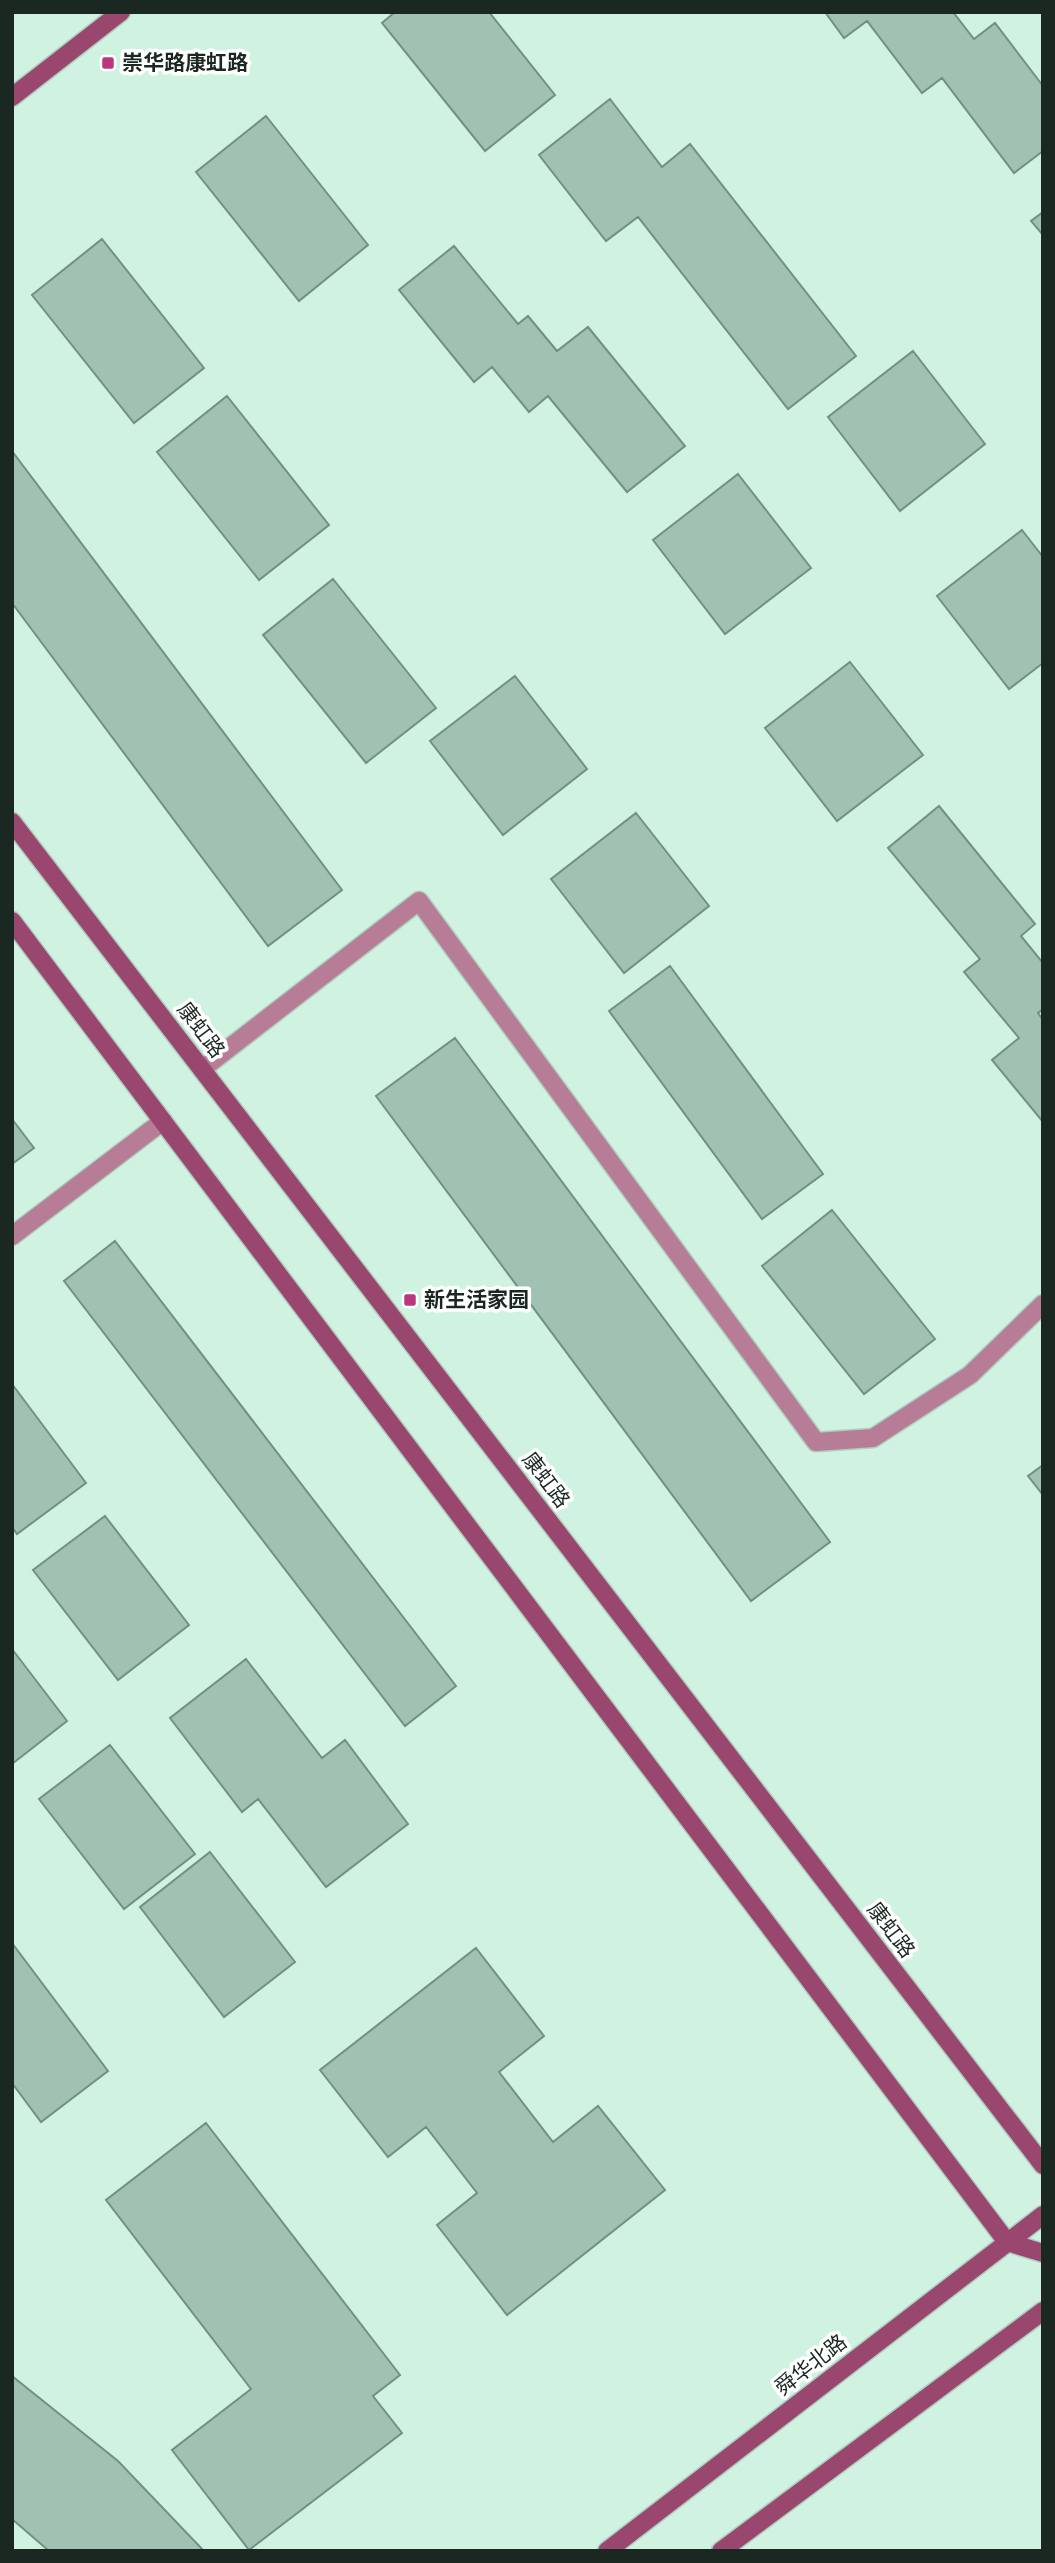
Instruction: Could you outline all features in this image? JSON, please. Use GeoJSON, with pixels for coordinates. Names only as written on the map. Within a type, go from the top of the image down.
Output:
{"type":"FeatureCollection","features":[{"type":"Feature","properties":{"kind":"main road"},"geometry":{"type":"LineString","coordinates":[[12,97],[121,12]]}},
{"type":"Feature","properties":{"kind":"main road","name":"康虹路"},"geometry":{"type":"LineString","coordinates":[[12,821],[1043,2165]]}},
{"type":"Feature","properties":{"kind":"main road"},"geometry":{"type":"LineString","coordinates":[[12,922],[1007,2242],[1043,2253]]}},
{"type":"Feature","properties":{"kind":"main road","name":"舜华北路"},"geometry":{"type":"LineString","coordinates":[[607,2551],[1043,2215]]}},
{"type":"Feature","properties":{"kind":"main road"},"geometry":{"type":"LineString","coordinates":[[721,2551],[1043,2311]]}},
{"type":"Feature","properties":{"kind":"street"},"geometry":{"type":"LineString","coordinates":[[202,1069],[419,901],[816,1442],[873,1438],[970,1375],[1043,1304]]}},
{"type":"Feature","properties":{"kind":"street"},"geometry":{"type":"LineString","coordinates":[[12,1236],[163,1121]]}},
{"type":"Feature","properties":{"kind":"building"},"geometry":{"type":"Polygon","coordinates":[[[395,12],[489,12],[555,95],[485,151],[382,23],[395,12]]]}},
{"type":"Feature","properties":{"kind":"building"},"geometry":{"type":"Polygon","coordinates":[[[825,12],[953,12],[974,39],[995,23],[1043,86],[1043,151],[1014,173],[942,78],[922,93],[867,21],[844,38],[825,12]]]}},
{"type":"Feature","properties":{"kind":"building"},"geometry":{"type":"Polygon","coordinates":[[[610,99],[662,167],[690,144],[856,356],[788,409],[638,217],[606,241],[539,155],[610,99]]]}},
{"type":"Feature","properties":{"kind":"building"},"geometry":{"type":"Polygon","coordinates":[[[266,116],[368,245],[299,301],[196,172],[266,116]]]}},
{"type":"Feature","properties":{"kind":"building"},"geometry":{"type":"Polygon","coordinates":[[[1043,212],[1043,235],[1031,221],[1043,212]]]}},
{"type":"Feature","properties":{"kind":"building"},"geometry":{"type":"Polygon","coordinates":[[[102,239],[204,368],[134,423],[32,295],[102,239]]]}},
{"type":"Feature","properties":{"kind":"building"},"geometry":{"type":"Polygon","coordinates":[[[454,246],[518,324],[528,316],[557,351],[588,327],[685,446],[627,492],[548,396],[529,412],[492,367],[474,382],[399,290],[454,246]]]}},
{"type":"Feature","properties":{"kind":"building"},"geometry":{"type":"Polygon","coordinates":[[[913,351],[985,444],[900,511],[828,417],[913,351]]]}},
{"type":"Feature","properties":{"kind":"building"},"geometry":{"type":"Polygon","coordinates":[[[227,396],[329,525],[259,580],[157,452],[227,396]]]}},
{"type":"Feature","properties":{"kind":"building"},"geometry":{"type":"Polygon","coordinates":[[[12,451],[342,890],[268,946],[12,603],[12,451]]]}},
{"type":"Feature","properties":{"kind":"building"},"geometry":{"type":"Polygon","coordinates":[[[738,474],[811,568],[725,634],[653,540],[738,474]]]}},
{"type":"Feature","properties":{"kind":"building"},"geometry":{"type":"Polygon","coordinates":[[[1022,530],[1043,557],[1043,663],[1009,689],[937,596],[1022,530]]]}},
{"type":"Feature","properties":{"kind":"building"},"geometry":{"type":"Polygon","coordinates":[[[333,579],[436,708],[366,763],[263,635],[333,579]]]}},
{"type":"Feature","properties":{"kind":"building"},"geometry":{"type":"Polygon","coordinates":[[[850,662],[923,755],[837,821],[765,728],[850,662]]]}},
{"type":"Feature","properties":{"kind":"building"},"geometry":{"type":"Polygon","coordinates":[[[515,676],[587,769],[503,835],[430,741],[515,676]]]}},
{"type":"Feature","properties":{"kind":"building"},"geometry":{"type":"Polygon","coordinates":[[[939,806],[1035,924],[1021,936],[1043,963],[1043,1009],[1038,1013],[1043,1020],[1043,1122],[992,1060],[1019,1038],[964,972],[980,959],[888,848],[939,806]]]}},
{"type":"Feature","properties":{"kind":"building"},"geometry":{"type":"Polygon","coordinates":[[[636,813],[709,906],[624,973],[551,879],[636,813]]]}},
{"type":"Feature","properties":{"kind":"building"},"geometry":{"type":"Polygon","coordinates":[[[670,966],[823,1174],[762,1219],[609,1011],[670,966]]]}},
{"type":"Feature","properties":{"kind":"building"},"geometry":{"type":"Polygon","coordinates":[[[455,1038],[830,1542],[751,1601],[376,1096],[455,1038]]]}},
{"type":"Feature","properties":{"kind":"building"},"geometry":{"type":"Polygon","coordinates":[[[12,1119],[34,1148],[12,1164],[12,1119]]]}},
{"type":"Feature","properties":{"kind":"building"},"geometry":{"type":"Polygon","coordinates":[[[832,1210],[935,1339],[864,1394],[762,1266],[832,1210]]]}},
{"type":"Feature","properties":{"kind":"building"},"geometry":{"type":"Polygon","coordinates":[[[115,1241],[456,1686],[405,1726],[64,1281],[115,1241]]]}},
{"type":"Feature","properties":{"kind":"building"},"geometry":{"type":"Polygon","coordinates":[[[12,1384],[86,1483],[17,1534],[12,1527],[12,1384]]]}},
{"type":"Feature","properties":{"kind":"building"},"geometry":{"type":"Polygon","coordinates":[[[1043,1465],[1043,1495],[1028,1476],[1043,1465]]]}},
{"type":"Feature","properties":{"kind":"building"},"geometry":{"type":"Polygon","coordinates":[[[105,1516],[189,1625],[118,1680],[33,1570],[105,1516]]]}},
{"type":"Feature","properties":{"kind":"building"},"geometry":{"type":"Polygon","coordinates":[[[12,1649],[67,1721],[12,1764],[12,1649]]]}},
{"type":"Feature","properties":{"kind":"building"},"geometry":{"type":"Polygon","coordinates":[[[246,1659],[322,1758],[345,1740],[408,1824],[326,1887],[258,1799],[242,1812],[170,1718],[246,1659]]]}},
{"type":"Feature","properties":{"kind":"building"},"geometry":{"type":"Polygon","coordinates":[[[110,1745],[195,1854],[124,1909],[39,1799],[110,1745]]]}},
{"type":"Feature","properties":{"kind":"building"},"geometry":{"type":"Polygon","coordinates":[[[210,1852],[295,1962],[224,2017],[140,1907],[210,1852]]]}},
{"type":"Feature","properties":{"kind":"building"},"geometry":{"type":"Polygon","coordinates":[[[12,1943],[108,2071],[41,2122],[12,2083],[12,1943]]]}},
{"type":"Feature","properties":{"kind":"building"},"geometry":{"type":"Polygon","coordinates":[[[476,1948],[544,2036],[499,2072],[553,2142],[598,2106],[665,2190],[507,2315],[437,2225],[477,2193],[426,2127],[388,2157],[320,2070],[476,1948]]]}},
{"type":"Feature","properties":{"kind":"building"},"geometry":{"type":"Polygon","coordinates":[[[206,2123],[400,2375],[373,2396],[402,2433],[249,2550],[172,2450],[251,2389],[106,2200],[206,2123]]]}},
{"type":"Feature","properties":{"kind":"building"},"geometry":{"type":"Polygon","coordinates":[[[12,2376],[118,2461],[204,2551],[49,2551],[12,2519],[12,2376]]]}},
{"type":"Feature","properties":{"kind":"place","name":"崇华路康虹路"},"geometry":{"type":"Point","coordinates":[108,63]}},
{"type":"Feature","properties":{"kind":"place","name":"新生活家园"},"geometry":{"type":"Point","coordinates":[410,1300]}}]}
